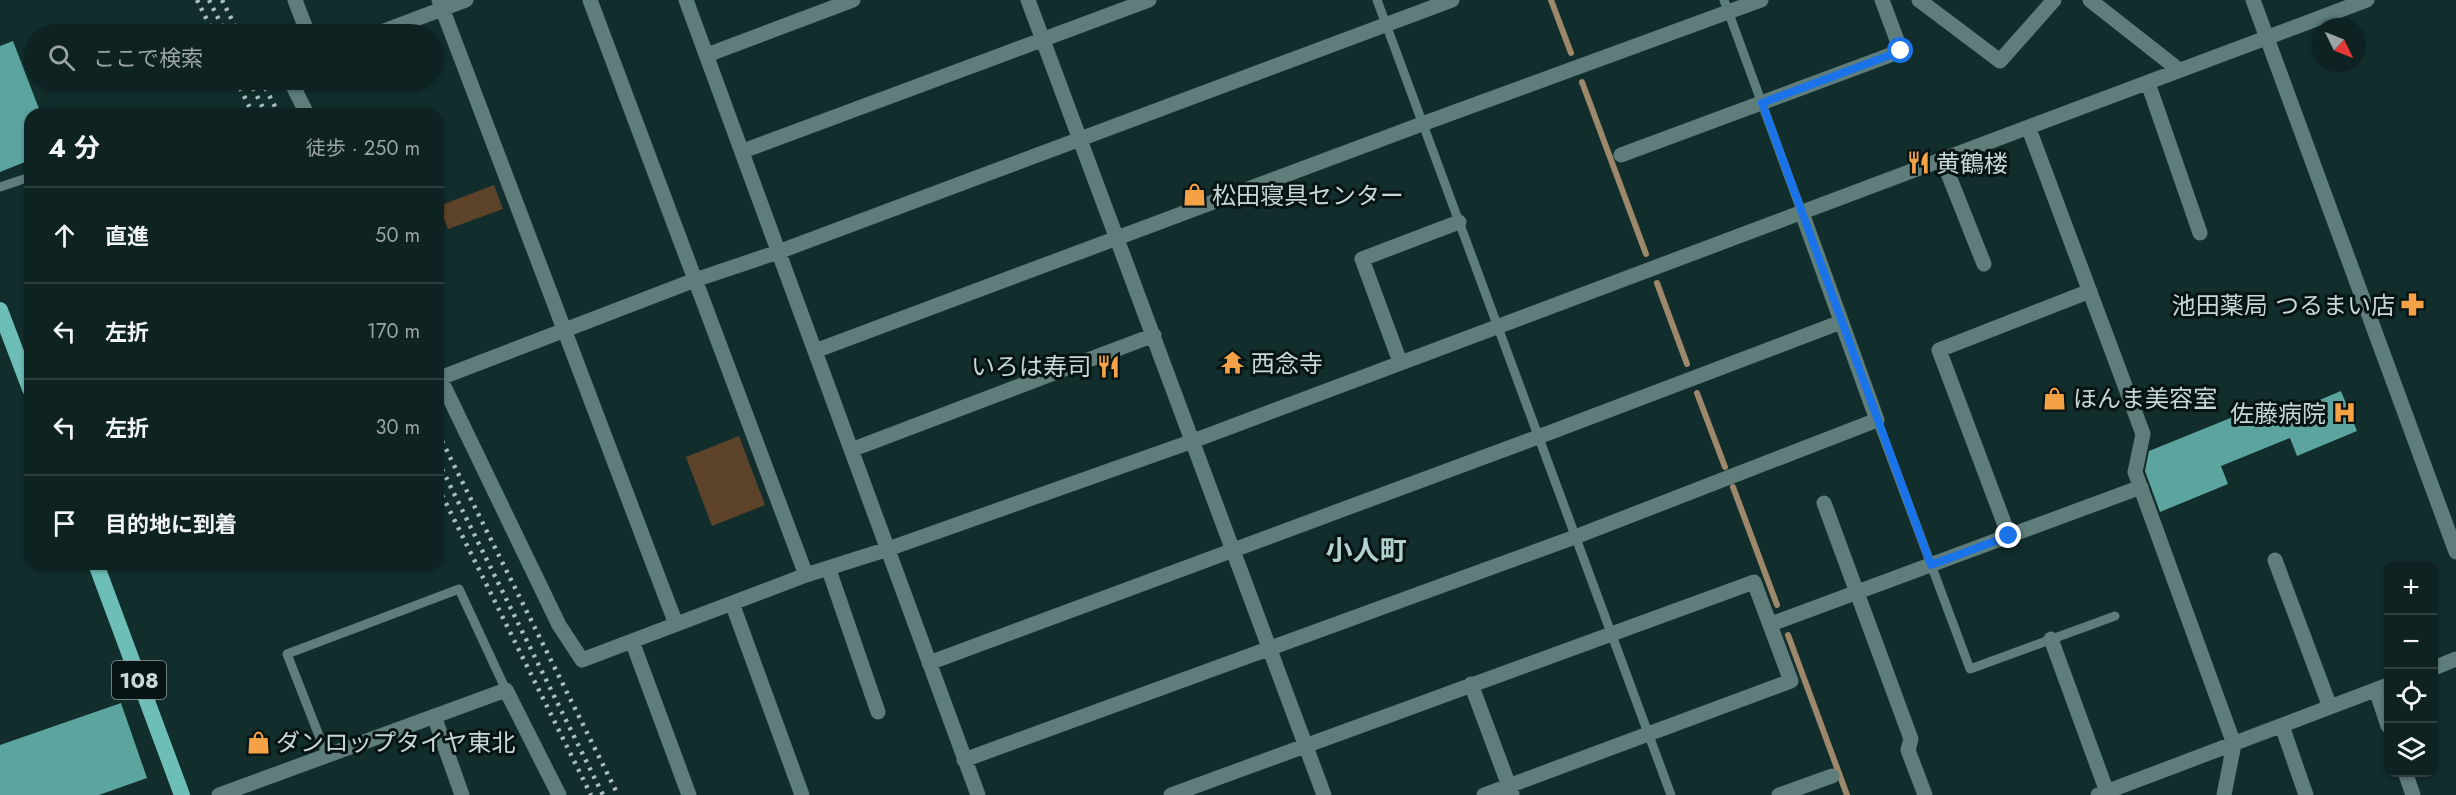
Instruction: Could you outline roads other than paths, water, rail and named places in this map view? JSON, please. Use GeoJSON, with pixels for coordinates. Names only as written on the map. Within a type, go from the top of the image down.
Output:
{"type":"FeatureCollection","features":[{"type":"Feature","properties":{"kind":"highway"},"geometry":{"type":"LineString","coordinates":[[0,310],[24,373]]}},
{"type":"Feature","properties":{"kind":"highway","name":"108"},"geometry":{"type":"LineString","coordinates":[[98,570],[182,795]]}},
{"type":"Feature","properties":{"kind":"street"},"geometry":{"type":"LineString","coordinates":[[295,0],[304,24]]}},
{"type":"Feature","properties":{"kind":"street"},"geometry":{"type":"LineString","coordinates":[[397,24],[440,4],[466,0]]}},
{"type":"Feature","properties":{"kind":"street"},"geometry":{"type":"LineString","coordinates":[[590,0],[806,575]]}},
{"type":"Feature","properties":{"kind":"street"},"geometry":{"type":"LineString","coordinates":[[686,0],[978,795]]}},
{"type":"Feature","properties":{"kind":"street"},"geometry":{"type":"LineString","coordinates":[[707,55],[853,0]]}},
{"type":"Feature","properties":{"kind":"street"},"geometry":{"type":"LineString","coordinates":[[1028,0],[1324,795]]}},
{"type":"Feature","properties":{"kind":"street"},"geometry":{"type":"LineString","coordinates":[[743,151],[1149,0]]}},
{"type":"Feature","properties":{"kind":"street"},"geometry":{"type":"LineString","coordinates":[[444,374],[567,331],[695,280],[778,252],[1452,0]]}},
{"type":"Feature","properties":{"kind":"street"},"geometry":{"type":"LineString","coordinates":[[815,351],[1422,124],[1726,6],[1761,0]]}},
{"type":"Feature","properties":{"kind":"street"},"geometry":{"type":"LineString","coordinates":[[1621,155],[1901,51],[1882,0]]}},
{"type":"Feature","properties":{"kind":"street"},"geometry":{"type":"LineString","coordinates":[[1919,0],[2000,61],[2054,0]]}},
{"type":"Feature","properties":{"kind":"street"},"geometry":{"type":"LineString","coordinates":[[2090,0],[2180,70]]}},
{"type":"Feature","properties":{"kind":"street"},"geometry":{"type":"LineString","coordinates":[[2253,0],[2456,552]]}},
{"type":"Feature","properties":{"kind":"street"},"geometry":{"type":"LineString","coordinates":[[444,386],[559,625],[582,660],[806,575],[829,570],[1193,441],[2029,129],[2367,0]]}},
{"type":"Feature","properties":{"kind":"street"},"geometry":{"type":"LineString","coordinates":[[440,4],[567,331],[676,624]]}},
{"type":"Feature","properties":{"kind":"street"},"geometry":{"type":"LineString","coordinates":[[2148,83],[2200,233]]}},
{"type":"Feature","properties":{"kind":"street"},"geometry":{"type":"LineString","coordinates":[[295,90],[304,108]]}},
{"type":"Feature","properties":{"kind":"street"},"geometry":{"type":"LineString","coordinates":[[2029,129],[2143,434],[2134,472],[2234,744],[2224,795]]}},
{"type":"Feature","properties":{"kind":"street"},"geometry":{"type":"LineString","coordinates":[[1943,161],[1984,264]]}},
{"type":"Feature","properties":{"kind":"street"},"geometry":{"type":"LineString","coordinates":[[964,760],[1575,537],[1877,420],[1802,213]]}},
{"type":"Feature","properties":{"kind":"street"},"geometry":{"type":"LineString","coordinates":[[1400,363],[1362,259],[1459,222]]}},
{"type":"Feature","properties":{"kind":"street"},"geometry":{"type":"LineString","coordinates":[[2009,536],[1939,350],[2090,291]]}},
{"type":"Feature","properties":{"kind":"street"},"geometry":{"type":"LineString","coordinates":[[929,663],[1538,437],[1841,321]]}},
{"type":"Feature","properties":{"kind":"street"},"geometry":{"type":"LineString","coordinates":[[852,450],[1154,336]]}},
{"type":"Feature","properties":{"kind":"street"},"geometry":{"type":"LineString","coordinates":[[1771,624],[2141,487]]}},
{"type":"Feature","properties":{"kind":"street"},"geometry":{"type":"LineString","coordinates":[[1824,503],[1855,593],[1911,740],[1908,750],[1925,795]]}},
{"type":"Feature","properties":{"kind":"street"},"geometry":{"type":"LineString","coordinates":[[2275,560],[2330,707]]}},
{"type":"Feature","properties":{"kind":"street"},"geometry":{"type":"LineString","coordinates":[[829,570],[879,712]]}},
{"type":"Feature","properties":{"kind":"street"},"geometry":{"type":"LineString","coordinates":[[1171,795],[1754,582],[1791,681],[1648,733],[1511,790],[1484,795]]}},
{"type":"Feature","properties":{"kind":"street"},"geometry":{"type":"LineString","coordinates":[[732,603],[802,795]]}},
{"type":"Feature","properties":{"kind":"street"},"geometry":{"type":"LineString","coordinates":[[2051,639],[2102,793],[2382,688],[2388,723]]}},
{"type":"Feature","properties":{"kind":"street"},"geometry":{"type":"LineString","coordinates":[[632,641],[689,795]]}},
{"type":"Feature","properties":{"kind":"street"},"geometry":{"type":"LineString","coordinates":[[2438,666],[2456,659]]}},
{"type":"Feature","properties":{"kind":"street"},"geometry":{"type":"LineString","coordinates":[[1472,684],[1511,790]]}},
{"type":"Feature","properties":{"kind":"street"},"geometry":{"type":"LineString","coordinates":[[219,795],[506,690],[559,795]]}},
{"type":"Feature","properties":{"kind":"street"},"geometry":{"type":"LineString","coordinates":[[434,716],[462,795]]}},
{"type":"Feature","properties":{"kind":"street"},"geometry":{"type":"LineString","coordinates":[[2282,726],[2306,795]]}},
{"type":"Feature","properties":{"kind":"street"},"geometry":{"type":"LineString","coordinates":[[1779,795],[1832,776]]}},
{"type":"Feature","properties":{"kind":"street"},"geometry":{"type":"LineString","coordinates":[[2407,777],[2413,795]]}},
{"type":"Feature","properties":{"kind":"lane"},"geometry":{"type":"LineString","coordinates":[[1377,0],[1671,795]]}},
{"type":"Feature","properties":{"kind":"lane"},"geometry":{"type":"LineString","coordinates":[[1726,6],[1802,213]]}},
{"type":"Feature","properties":{"kind":"lane"},"geometry":{"type":"LineString","coordinates":[[0,188],[24,179]]}},
{"type":"Feature","properties":{"kind":"lane"},"geometry":{"type":"LineString","coordinates":[[1877,420],[1970,669],[2115,616]]}},
{"type":"Feature","properties":{"kind":"lane"},"geometry":{"type":"LineString","coordinates":[[327,756],[287,654],[459,588],[506,690]]}},
{"type":"Feature","properties":{"kind":"waterway"},"geometry":{"type":"LineString","coordinates":[[1551,0],[1571,53]]}},
{"type":"Feature","properties":{"kind":"waterway"},"geometry":{"type":"LineString","coordinates":[[1582,82],[1646,254]]}},
{"type":"Feature","properties":{"kind":"waterway"},"geometry":{"type":"LineString","coordinates":[[1657,283],[1687,364]]}},
{"type":"Feature","properties":{"kind":"waterway"},"geometry":{"type":"LineString","coordinates":[[1697,393],[1725,467]]}},
{"type":"Feature","properties":{"kind":"waterway"},"geometry":{"type":"LineString","coordinates":[[1733,487],[1777,605]]}},
{"type":"Feature","properties":{"kind":"waterway"},"geometry":{"type":"LineString","coordinates":[[1788,635],[1847,795]]}},
{"type":"Feature","properties":{"kind":"railway"},"geometry":{"type":"LineString","coordinates":[[197,0],[209,24]]}},
{"type":"Feature","properties":{"kind":"railway"},"geometry":{"type":"LineString","coordinates":[[209,0],[221,24]]}},
{"type":"Feature","properties":{"kind":"railway"},"geometry":{"type":"LineString","coordinates":[[222,0],[234,24]]}},
{"type":"Feature","properties":{"kind":"railway"},"geometry":{"type":"LineString","coordinates":[[241,90],[250,108]]}},
{"type":"Feature","properties":{"kind":"railway"},"geometry":{"type":"LineString","coordinates":[[254,90],[263,108]]}},
{"type":"Feature","properties":{"kind":"railway"},"geometry":{"type":"LineString","coordinates":[[266,90],[276,108]]}},
{"type":"Feature","properties":{"kind":"railway"},"geometry":{"type":"LineString","coordinates":[[444,445],[618,795]]}},
{"type":"Feature","properties":{"kind":"railway"},"geometry":{"type":"LineString","coordinates":[[444,473],[603,795]]}},
{"type":"Feature","properties":{"kind":"railway"},"geometry":{"type":"LineString","coordinates":[[444,499],[591,795]]}},
{"type":"Feature","properties":{"kind":"place","name":"黄鶴楼"},"geometry":{"type":"Point","coordinates":[1918,163]}},
{"type":"Feature","properties":{"kind":"place","name":"松田寝具センター"},"geometry":{"type":"Point","coordinates":[1194,195]}},
{"type":"Feature","properties":{"kind":"place","name":"池田薬局 つるまい店"},"geometry":{"type":"Point","coordinates":[2413,305]}},
{"type":"Feature","properties":{"kind":"place","name":"西念寺"},"geometry":{"type":"Point","coordinates":[1233,363]}},
{"type":"Feature","properties":{"kind":"place","name":"いろは寿司"},"geometry":{"type":"Point","coordinates":[1109,366]}},
{"type":"Feature","properties":{"kind":"place","name":"ほんま美容室"},"geometry":{"type":"Point","coordinates":[2055,398]}},
{"type":"Feature","properties":{"kind":"place","name":"佐藤病院"},"geometry":{"type":"Point","coordinates":[2344,413]}},
{"type":"Feature","properties":{"kind":"place","name":"ダンロップタイヤ東北"},"geometry":{"type":"Point","coordinates":[258,742]}},
{"type":"Feature","properties":{"kind":"district","name":"小人町"},"geometry":{"type":"Point","coordinates":[1366,550]}}]}
